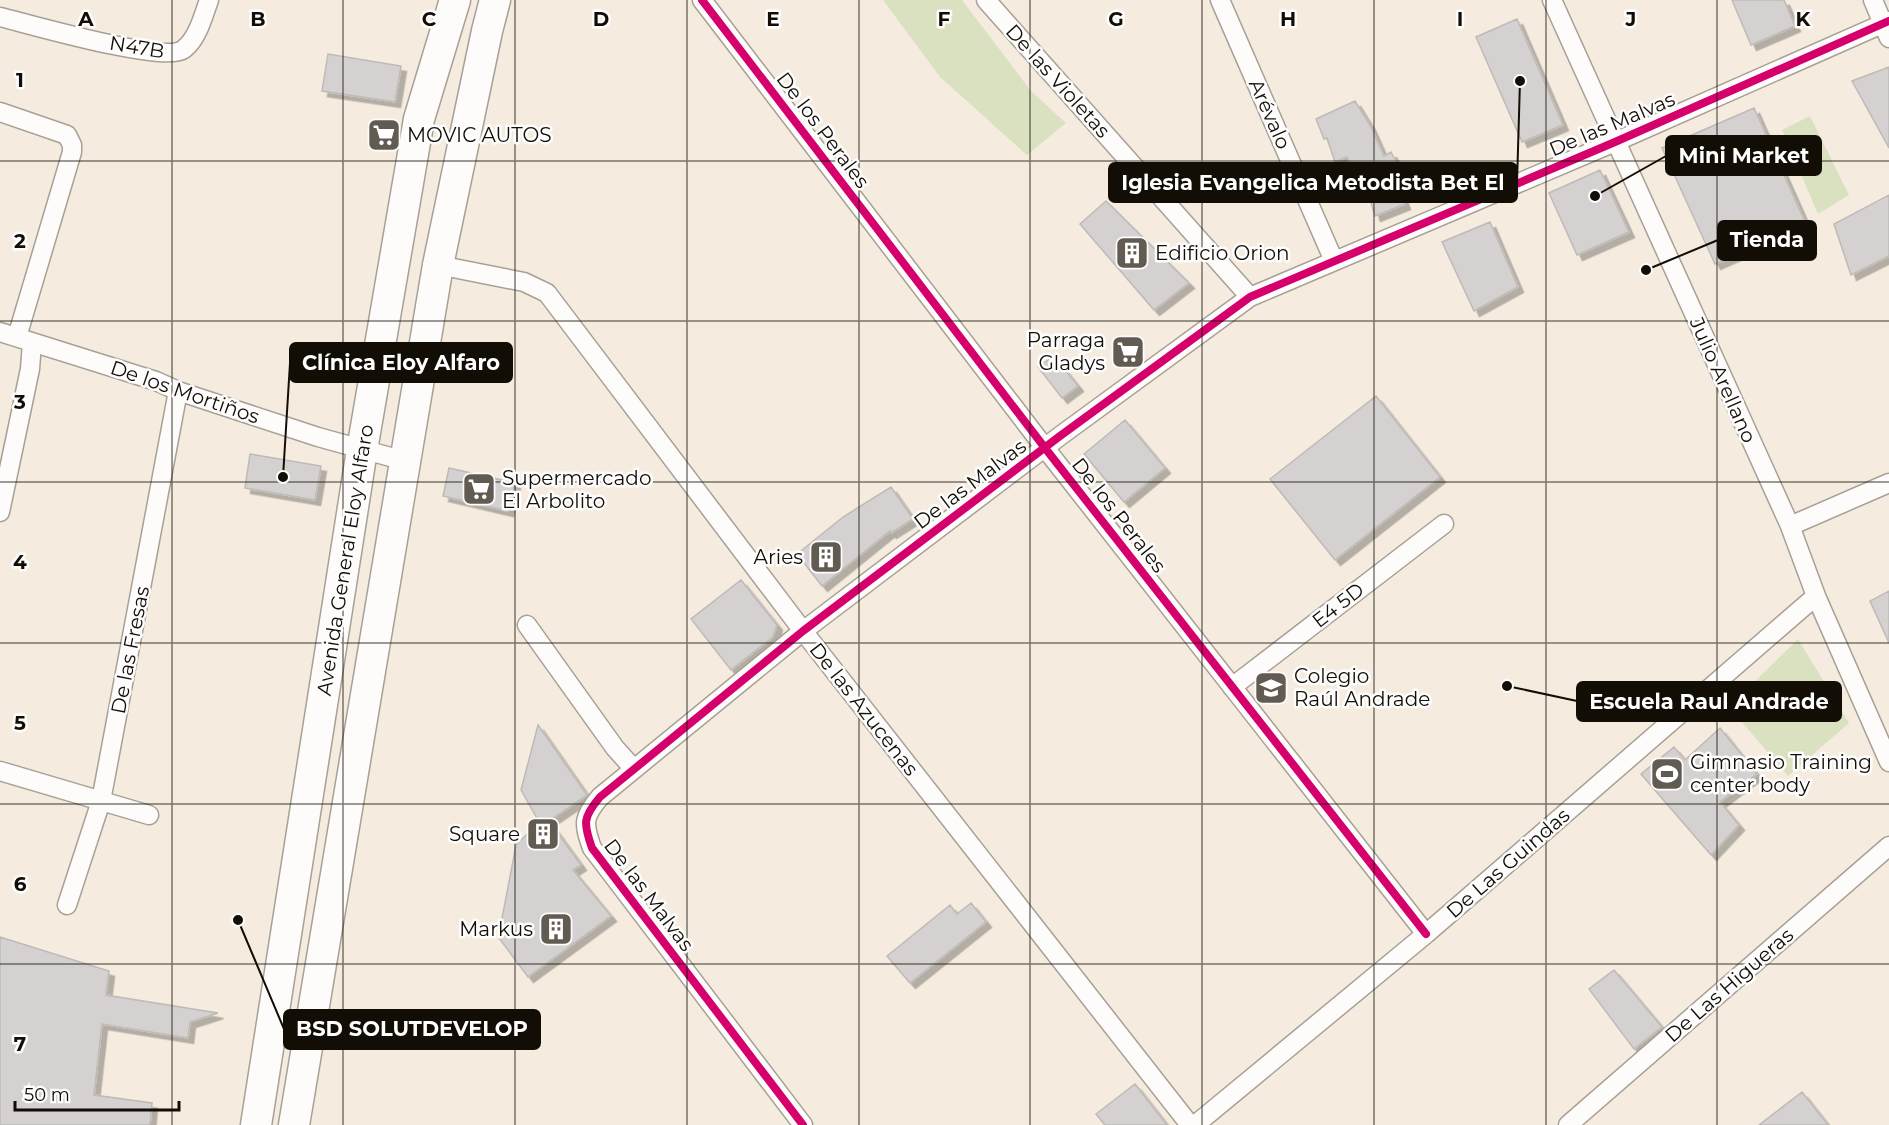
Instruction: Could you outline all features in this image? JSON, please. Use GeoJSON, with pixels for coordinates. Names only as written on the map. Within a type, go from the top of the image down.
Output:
{"type":"FeatureCollection","features":[{"type":"Feature","properties":{"kind":"main road","name":"Avenida General Eloy Alfaro"},"geometry":{"type":"LineString","coordinates":[[256,1125],[362,450],[418,119],[455,0]]}},
{"type":"Feature","properties":{"kind":"main road"},"geometry":{"type":"LineString","coordinates":[[294,1125],[438,265],[495,0]]}},
{"type":"Feature","properties":{"kind":"street","name":"N47B"},"geometry":{"type":"LineString","coordinates":[[0,17],[138,50],[171,53],[184,49],[191,41],[209,0]]}},
{"type":"Feature","properties":{"kind":"street","name":"De los Perales"},"geometry":{"type":"LineString","coordinates":[[702,0],[1045,448],[1426,934]]}},
{"type":"Feature","properties":{"kind":"street","name":"De las Violetas"},"geometry":{"type":"LineString","coordinates":[[986,0],[1250,297]]}},
{"type":"Feature","properties":{"kind":"street","name":"Arévalo"},"geometry":{"type":"LineString","coordinates":[[1220,0],[1334,261]]}},
{"type":"Feature","properties":{"kind":"street","name":"Julio Arellano"},"geometry":{"type":"LineString","coordinates":[[1552,0],[1790,526],[1816,596],[1889,762]]}},
{"type":"Feature","properties":{"kind":"street"},"geometry":{"type":"LineString","coordinates":[[1873,0],[1887,27]]}},
{"type":"Feature","properties":{"kind":"street","name":"De las Malvas"},"geometry":{"type":"LineString","coordinates":[[803,1125],[592,848],[585,830],[585,818],[600,797],[803,631],[1250,297],[1887,27]]}},
{"type":"Feature","properties":{"kind":"street"},"geometry":{"type":"LineString","coordinates":[[0,112],[67,135],[72,145],[72,152],[16,337],[30,369],[0,512]]}},
{"type":"Feature","properties":{"kind":"street","name":"De las Azucenas"},"geometry":{"type":"LineString","coordinates":[[438,265],[524,282],[547,293],[803,631],[1190,1125]]}},
{"type":"Feature","properties":{"kind":"street","name":"De los Mortiños"},"geometry":{"type":"LineString","coordinates":[[16,337],[362,450],[405,461]]}},
{"type":"Feature","properties":{"kind":"street","name":"De las Fresas"},"geometry":{"type":"LineString","coordinates":[[67,905],[101,801],[178,391]]}},
{"type":"Feature","properties":{"kind":"street"},"geometry":{"type":"LineString","coordinates":[[1790,526],[1889,483]]}},
{"type":"Feature","properties":{"kind":"street","name":"E4 5D"},"geometry":{"type":"LineString","coordinates":[[1232,687],[1443,524]]}},
{"type":"Feature","properties":{"kind":"street","name":"De Las Guindas"},"geometry":{"type":"LineString","coordinates":[[1195,1125],[1426,934],[1816,596]]}},
{"type":"Feature","properties":{"kind":"street"},"geometry":{"type":"LineString","coordinates":[[527,625],[615,748],[634,769]]}},
{"type":"Feature","properties":{"kind":"street"},"geometry":{"type":"LineString","coordinates":[[0,771],[149,815]]}},
{"type":"Feature","properties":{"kind":"street","name":"De Las Higueras"},"geometry":{"type":"LineString","coordinates":[[1568,1125],[1889,846]]}},
{"type":"Feature","properties":{"kind":"green space"},"geometry":{"type":"Polygon","coordinates":[[[883,0],[962,0],[1031,91],[1066,123],[1027,155],[940,77],[883,0]]]}},
{"type":"Feature","properties":{"kind":"green space"},"geometry":{"type":"Polygon","coordinates":[[[1810,116],[1849,195],[1818,214],[1782,130],[1810,116]]]}},
{"type":"Feature","properties":{"kind":"green space"},"geometry":{"type":"Polygon","coordinates":[[[1798,639],[1849,723],[1788,776],[1729,707],[1798,639]]]}},
{"type":"Feature","properties":{"kind":"building"},"geometry":{"type":"Polygon","coordinates":[[[1732,0],[1784,0],[1795,26],[1751,45],[1732,0]]]}},
{"type":"Feature","properties":{"kind":"building"},"geometry":{"type":"Polygon","coordinates":[[[1517,19],[1563,125],[1522,142],[1476,37],[1517,19]]]}},
{"type":"Feature","properties":{"kind":"building"},"geometry":{"type":"Polygon","coordinates":[[[328,54],[401,66],[395,102],[322,91],[328,54]]]}},
{"type":"Feature","properties":{"kind":"building"},"geometry":{"type":"Polygon","coordinates":[[[1889,67],[1889,148],[1852,81],[1889,67]]]}},
{"type":"Feature","properties":{"kind":"building"},"geometry":{"type":"Polygon","coordinates":[[[1355,101],[1370,125],[1384,156],[1391,152],[1400,169],[1392,171],[1405,204],[1375,216],[1367,189],[1359,192],[1356,181],[1346,184],[1343,176],[1352,171],[1347,157],[1335,162],[1327,138],[1324,139],[1316,119],[1355,101]]]}},
{"type":"Feature","properties":{"kind":"building"},"geometry":{"type":"Polygon","coordinates":[[[1754,108],[1806,224],[1715,264],[1662,148],[1754,108]]]}},
{"type":"Feature","properties":{"kind":"building"},"geometry":{"type":"Polygon","coordinates":[[[1600,170],[1629,232],[1577,255],[1549,193],[1600,170]]]}},
{"type":"Feature","properties":{"kind":"building"},"geometry":{"type":"Polygon","coordinates":[[[1889,195],[1889,256],[1851,275],[1834,224],[1889,195]]]}},
{"type":"Feature","properties":{"kind":"building","name":"Edificio Orion"},"geometry":{"type":"Polygon","coordinates":[[[1106,201],[1189,283],[1154,310],[1080,224],[1106,201]]]}},
{"type":"Feature","properties":{"kind":"building"},"geometry":{"type":"Polygon","coordinates":[[[1490,222],[1518,287],[1474,311],[1442,242],[1490,222]]]}},
{"type":"Feature","properties":{"kind":"building"},"geometry":{"type":"Polygon","coordinates":[[[1054,356],[1078,386],[1062,398],[1038,367],[1054,356]]]}},
{"type":"Feature","properties":{"kind":"building"},"geometry":{"type":"Polygon","coordinates":[[[1376,396],[1440,477],[1335,560],[1270,479],[1376,396]]]}},
{"type":"Feature","properties":{"kind":"building"},"geometry":{"type":"Polygon","coordinates":[[[1125,420],[1165,468],[1124,502],[1084,454],[1125,420]]]}},
{"type":"Feature","properties":{"kind":"building"},"geometry":{"type":"Polygon","coordinates":[[[250,454],[321,466],[315,500],[245,488],[250,454]]]}},
{"type":"Feature","properties":{"kind":"building","name":"Supermercado El Arbolito"},"geometry":{"type":"Polygon","coordinates":[[[449,468],[515,483],[508,511],[443,496],[449,468]]]}},
{"type":"Feature","properties":{"kind":"building"},"geometry":{"type":"Polygon","coordinates":[[[891,487],[913,519],[891,533],[890,531],[822,586],[797,554],[843,517],[891,487]]]}},
{"type":"Feature","properties":{"kind":"building"},"geometry":{"type":"Polygon","coordinates":[[[741,580],[777,625],[773,637],[731,670],[691,619],[741,580]]]}},
{"type":"Feature","properties":{"kind":"building"},"geometry":{"type":"Polygon","coordinates":[[[1889,591],[1889,643],[1870,601],[1889,591]]]}},
{"type":"Feature","properties":{"kind":"building"},"geometry":{"type":"Polygon","coordinates":[[[538,725],[587,795],[549,821],[581,865],[573,870],[611,916],[528,977],[499,938],[499,934],[516,845],[539,822],[521,790],[538,725]]]}},
{"type":"Feature","properties":{"kind":"building"},"geometry":{"type":"Polygon","coordinates":[[[1720,728],[1757,774],[1720,802],[1739,825],[1711,855],[1641,774],[1674,747],[1685,760],[1720,728]]]}},
{"type":"Feature","properties":{"kind":"building"},"geometry":{"type":"Polygon","coordinates":[[[971,903],[986,922],[910,983],[887,956],[950,905],[957,914],[971,903]]]}},
{"type":"Feature","properties":{"kind":"building"},"geometry":{"type":"Polygon","coordinates":[[[0,937],[109,971],[106,995],[218,1013],[190,1022],[188,1038],[102,1024],[94,1095],[152,1103],[150,1125],[0,1125],[0,937]]]}},
{"type":"Feature","properties":{"kind":"building"},"geometry":{"type":"Polygon","coordinates":[[[1614,970],[1662,1027],[1634,1049],[1589,989],[1614,970]]]}},
{"type":"Feature","properties":{"kind":"building"},"geometry":{"type":"Polygon","coordinates":[[[1135,1084],[1167,1125],[1105,1125],[1096,1114],[1135,1084]]]}},
{"type":"Feature","properties":{"kind":"building"},"geometry":{"type":"Polygon","coordinates":[[[1802,1092],[1828,1125],[1759,1125],[1802,1092]]]}},
{"type":"Feature","properties":{"kind":"cycle path"},"geometry":{"type":"LineString","coordinates":[[702,0],[1045,448],[1426,934]]}},
{"type":"Feature","properties":{"kind":"cycle path"},"geometry":{"type":"LineString","coordinates":[[803,1125],[592,848],[586,821],[590,810],[600,797],[803,631],[1060,436],[1250,297],[1615,142],[1889,21]]}},
{"type":"Feature","properties":{"kind":"place","name":"Iglesia Evangelica Metodista Bet El"},"geometry":{"type":"Point","coordinates":[1520,81]}},
{"type":"Feature","properties":{"kind":"place","name":"MOVIC AUTOS"},"geometry":{"type":"Point","coordinates":[384,135]}},
{"type":"Feature","properties":{"kind":"place","name":"Mini Market"},"geometry":{"type":"Point","coordinates":[1595,196]}},
{"type":"Feature","properties":{"kind":"place","name":"Edificio Orion"},"geometry":{"type":"Point","coordinates":[1132,253]}},
{"type":"Feature","properties":{"kind":"place","name":"Tienda"},"geometry":{"type":"Point","coordinates":[1646,270]}},
{"type":"Feature","properties":{"kind":"place","name":"Parraga Gladys"},"geometry":{"type":"Point","coordinates":[1128,352]}},
{"type":"Feature","properties":{"kind":"place","name":"Clínica Eloy Alfaro"},"geometry":{"type":"Point","coordinates":[283,477]}},
{"type":"Feature","properties":{"kind":"place","name":"Supermercado El Arbolito"},"geometry":{"type":"Point","coordinates":[479,489]}},
{"type":"Feature","properties":{"kind":"place","name":"Aries"},"geometry":{"type":"Point","coordinates":[826,557]}},
{"type":"Feature","properties":{"kind":"place","name":"Escuela Raul Andrade"},"geometry":{"type":"Point","coordinates":[1507,686]}},
{"type":"Feature","properties":{"kind":"place","name":"Colegio Raúl Andrade"},"geometry":{"type":"Point","coordinates":[1271,688]}},
{"type":"Feature","properties":{"kind":"place","name":"Gimnasio Training center body"},"geometry":{"type":"Point","coordinates":[1667,774]}},
{"type":"Feature","properties":{"kind":"place","name":"Square"},"geometry":{"type":"Point","coordinates":[543,834]}},
{"type":"Feature","properties":{"kind":"place","name":"BSD SOLUTDEVELOP"},"geometry":{"type":"Point","coordinates":[238,920]}},
{"type":"Feature","properties":{"kind":"place","name":"Markus"},"geometry":{"type":"Point","coordinates":[556,929]}}]}
